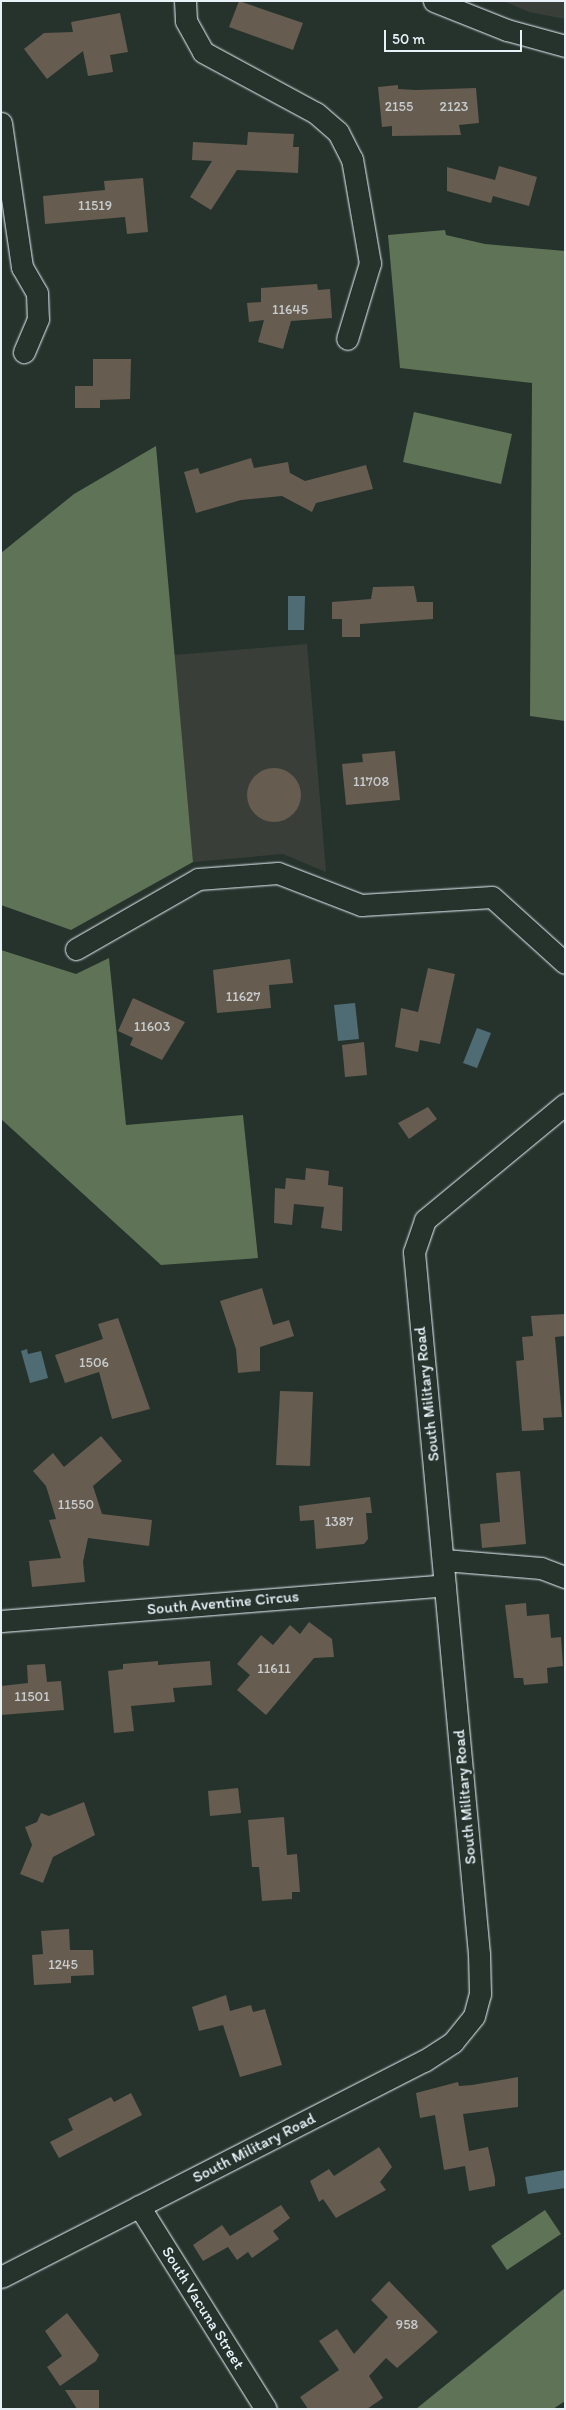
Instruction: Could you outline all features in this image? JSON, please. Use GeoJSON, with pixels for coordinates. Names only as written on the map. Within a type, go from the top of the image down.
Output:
{"type":"FeatureCollection","features":[{"type":"Feature","properties":{"kind":"street"},"geometry":{"type":"LineString","coordinates":[[186,1],[186,20],[204,52],[316,112],[338,132],[352,159],[370,263],[346,339]]}},
{"type":"Feature","properties":{"kind":"street"},"geometry":{"type":"LineString","coordinates":[[434,1],[507,30],[565,46]]}},
{"type":"Feature","properties":{"kind":"street"},"geometry":{"type":"LineString","coordinates":[[1,123],[22,267],[37,293],[38,319],[24,352]]}},
{"type":"Feature","properties":{"kind":"street"},"geometry":{"type":"LineString","coordinates":[[76,949],[198,879],[278,873],[361,905],[492,897],[565,962]]}},
{"type":"Feature","properties":{"kind":"street","name":"South Military Road"},"geometry":{"type":"LineString","coordinates":[[1,2277],[430,2058],[455,2040],[474,2016],[480,1994],[479,1954],[444,1560],[414,1266],[416,1241],[425,1220],[565,1104]]}},
{"type":"Feature","properties":{"kind":"street"},"geometry":{"type":"LineString","coordinates":[[444,1560],[541,1568],[565,1577]]}},
{"type":"Feature","properties":{"kind":"street","name":"South Aventine Circus"},"geometry":{"type":"LineString","coordinates":[[1,1621],[445,1585]]}},
{"type":"Feature","properties":{"kind":"street","name":"South Vacuna Street"},"geometry":{"type":"LineString","coordinates":[[139,2206],[266,2409]]}},
{"type":"Feature","properties":{"kind":"shaded area"},"geometry":{"type":"Polygon","coordinates":[[[503,1],[565,1],[565,19],[529,12],[503,1]]]}},
{"type":"Feature","properties":{"kind":"shaded area"},"geometry":{"type":"Polygon","coordinates":[[[307,644],[326,872],[283,854],[193,862],[174,655],[307,644]]]}},
{"type":"Feature","properties":{"kind":"green space"},"geometry":{"type":"Polygon","coordinates":[[[445,230],[446,235],[485,244],[565,251],[565,721],[530,716],[532,383],[400,368],[388,235],[445,230]]]}},
{"type":"Feature","properties":{"kind":"green space"},"geometry":{"type":"Polygon","coordinates":[[[414,412],[512,434],[501,484],[403,462],[414,412]]]}},
{"type":"Feature","properties":{"kind":"green space"},"geometry":{"type":"Polygon","coordinates":[[[156,446],[193,862],[71,930],[1,905],[1,553],[74,494],[156,446]]]}},
{"type":"Feature","properties":{"kind":"green space"},"geometry":{"type":"Polygon","coordinates":[[[1,950],[76,974],[109,958],[126,1125],[243,1115],[258,1258],[161,1265],[1,1119],[1,950]]]}},
{"type":"Feature","properties":{"kind":"green space"},"geometry":{"type":"Polygon","coordinates":[[[545,2210],[561,2234],[507,2270],[491,2246],[545,2210]]]}},
{"type":"Feature","properties":{"kind":"green space"},"geometry":{"type":"Polygon","coordinates":[[[565,2288],[565,2401],[553,2409],[416,2409],[565,2288]]]}},
{"type":"Feature","properties":{"kind":"water"},"geometry":{"type":"Polygon","coordinates":[[[288,596],[305,596],[304,630],[288,630],[288,596]]]}},
{"type":"Feature","properties":{"kind":"water"},"geometry":{"type":"Polygon","coordinates":[[[355,1003],[359,1039],[338,1041],[334,1005],[355,1003]]]}},
{"type":"Feature","properties":{"kind":"water"},"geometry":{"type":"Polygon","coordinates":[[[477,1028],[491,1033],[477,1068],[463,1063],[477,1028]]]}},
{"type":"Feature","properties":{"kind":"water"},"geometry":{"type":"Polygon","coordinates":[[[27,1349],[28,1354],[41,1351],[48,1378],[30,1383],[21,1351],[27,1349]]]}},
{"type":"Feature","properties":{"kind":"water"},"geometry":{"type":"Polygon","coordinates":[[[565,2170],[565,2188],[528,2194],[525,2177],[565,2170]]]}},
{"type":"Feature","properties":{"kind":"building"},"geometry":{"type":"Polygon","coordinates":[[[239,1],[303,23],[293,50],[229,27],[239,1]]]}},
{"type":"Feature","properties":{"kind":"building"},"geometry":{"type":"Polygon","coordinates":[[[120,13],[128,52],[110,55],[113,72],[88,76],[83,51],[47,79],[24,49],[44,33],[73,32],[71,22],[120,13]]]}},
{"type":"Feature","properties":{"kind":"building"},"geometry":{"type":"Polygon","coordinates":[[[398,85],[398,89],[416,90],[476,88],[479,123],[459,125],[461,135],[392,136],[392,126],[382,127],[378,87],[398,85]]]}},
{"type":"Feature","properties":{"kind":"building"},"geometry":{"type":"Polygon","coordinates":[[[248,132],[294,134],[293,147],[299,147],[298,173],[237,170],[211,210],[190,197],[212,161],[192,160],[193,142],[247,145],[248,132]]]}},
{"type":"Feature","properties":{"kind":"building"},"geometry":{"type":"Polygon","coordinates":[[[499,166],[537,177],[529,206],[493,196],[491,203],[447,191],[447,167],[495,180],[499,166]]]}},
{"type":"Feature","properties":{"kind":"building"},"geometry":{"type":"Polygon","coordinates":[[[143,178],[148,232],[127,234],[125,217],[45,224],[43,196],[105,190],[104,181],[143,178]]]}},
{"type":"Feature","properties":{"kind":"building"},"geometry":{"type":"Polygon","coordinates":[[[317,284],[318,290],[330,289],[332,318],[291,321],[283,349],[258,342],[264,320],[249,322],[247,303],[261,302],[261,288],[317,284]]]}},
{"type":"Feature","properties":{"kind":"building"},"geometry":{"type":"Polygon","coordinates":[[[93,359],[131,359],[130,399],[100,400],[100,408],[75,408],[75,386],[93,386],[93,359]]]}},
{"type":"Feature","properties":{"kind":"building"},"geometry":{"type":"Polygon","coordinates":[[[251,458],[254,468],[288,462],[290,473],[305,481],[366,465],[373,489],[316,503],[312,512],[282,496],[241,500],[196,513],[184,472],[198,468],[200,474],[251,458]]]}},
{"type":"Feature","properties":{"kind":"building"},"geometry":{"type":"Polygon","coordinates":[[[414,586],[417,602],[433,602],[433,619],[360,624],[360,637],[342,637],[342,619],[332,619],[332,602],[371,599],[373,587],[414,586]]]}},
{"type":"Feature","properties":{"kind":"building"},"geometry":{"type":"Polygon","coordinates":[[[395,751],[400,800],[346,805],[342,764],[363,762],[362,754],[395,751]]]}},
{"type":"Feature","properties":{"kind":"building"},"geometry":{"type":"Polygon","coordinates":[[[274,768],[284,770],[293,776],[299,785],[301,795],[299,805],[293,814],[284,820],[274,822],[264,820],[255,814],[249,805],[247,795],[249,785],[255,776],[264,770],[274,768]]]}},
{"type":"Feature","properties":{"kind":"building"},"geometry":{"type":"Polygon","coordinates":[[[290,959],[293,983],[269,985],[271,1008],[217,1013],[213,970],[290,959]]]}},
{"type":"Feature","properties":{"kind":"building"},"geometry":{"type":"Polygon","coordinates":[[[428,968],[455,974],[440,1044],[420,1040],[418,1052],[395,1047],[401,1008],[418,1012],[428,968]]]}},
{"type":"Feature","properties":{"kind":"building"},"geometry":{"type":"Polygon","coordinates":[[[133,998],[185,1022],[162,1060],[130,1045],[133,1038],[118,1031],[133,998]]]}},
{"type":"Feature","properties":{"kind":"building"},"geometry":{"type":"Polygon","coordinates":[[[364,1042],[367,1075],[345,1077],[342,1045],[364,1042]]]}},
{"type":"Feature","properties":{"kind":"building"},"geometry":{"type":"Polygon","coordinates":[[[428,1107],[437,1119],[409,1139],[398,1123],[428,1107]]]}},
{"type":"Feature","properties":{"kind":"building"},"geometry":{"type":"Polygon","coordinates":[[[306,1168],[329,1171],[328,1185],[343,1187],[342,1231],[321,1228],[324,1207],[294,1204],[292,1225],[274,1223],[275,1188],[285,1189],[286,1178],[305,1180],[306,1168]]]}},
{"type":"Feature","properties":{"kind":"building"},"geometry":{"type":"Polygon","coordinates":[[[262,1288],[273,1325],[289,1320],[294,1336],[260,1347],[260,1371],[238,1373],[236,1349],[220,1301],[262,1288]]]}},
{"type":"Feature","properties":{"kind":"building"},"geometry":{"type":"Polygon","coordinates":[[[565,1314],[565,1336],[555,1337],[562,1417],[543,1418],[544,1430],[522,1431],[516,1361],[524,1360],[522,1337],[533,1336],[531,1316],[565,1314]]]}},
{"type":"Feature","properties":{"kind":"building"},"geometry":{"type":"Polygon","coordinates":[[[118,1318],[150,1409],[112,1419],[99,1372],[65,1383],[55,1355],[103,1339],[98,1324],[118,1318]]]}},
{"type":"Feature","properties":{"kind":"building"},"geometry":{"type":"Polygon","coordinates":[[[280,1391],[313,1392],[310,1466],[276,1465],[280,1391]]]}},
{"type":"Feature","properties":{"kind":"building"},"geometry":{"type":"Polygon","coordinates":[[[101,1436],[122,1461],[93,1486],[102,1514],[152,1520],[149,1546],[88,1538],[83,1562],[85,1582],[32,1587],[29,1561],[61,1558],[49,1520],[56,1519],[46,1486],[33,1471],[53,1453],[64,1467],[101,1436]]]}},
{"type":"Feature","properties":{"kind":"building"},"geometry":{"type":"Polygon","coordinates":[[[520,1471],[526,1544],[482,1548],[480,1524],[500,1522],[496,1473],[520,1471]]]}},
{"type":"Feature","properties":{"kind":"building"},"geometry":{"type":"Polygon","coordinates":[[[370,1497],[372,1513],[366,1513],[368,1539],[364,1544],[316,1549],[314,1520],[300,1521],[299,1506],[370,1497]]]}},
{"type":"Feature","properties":{"kind":"building"},"geometry":{"type":"Polygon","coordinates":[[[526,1603],[527,1616],[549,1614],[551,1638],[561,1637],[563,1666],[547,1668],[548,1683],[524,1685],[523,1678],[514,1678],[505,1605],[526,1603]]]}},
{"type":"Feature","properties":{"kind":"building"},"geometry":{"type":"Polygon","coordinates":[[[309,1622],[332,1639],[334,1657],[314,1658],[266,1715],[237,1690],[250,1675],[237,1664],[261,1635],[273,1645],[290,1625],[300,1634],[309,1622]]]}},
{"type":"Feature","properties":{"kind":"building"},"geometry":{"type":"Polygon","coordinates":[[[158,1661],[158,1665],[210,1661],[212,1685],[173,1688],[175,1702],[131,1706],[134,1731],[114,1733],[108,1671],[123,1669],[123,1664],[158,1661]]]}},
{"type":"Feature","properties":{"kind":"building"},"geometry":{"type":"Polygon","coordinates":[[[45,1664],[47,1682],[61,1681],[64,1710],[1,1715],[1,1686],[28,1683],[27,1665],[45,1664]]]}},
{"type":"Feature","properties":{"kind":"building"},"geometry":{"type":"Polygon","coordinates":[[[238,1788],[241,1813],[210,1816],[208,1791],[238,1788]]]}},
{"type":"Feature","properties":{"kind":"building"},"geometry":{"type":"Polygon","coordinates":[[[84,1802],[95,1835],[53,1857],[43,1883],[20,1874],[32,1845],[25,1827],[37,1822],[41,1813],[49,1816],[84,1802]]]}},
{"type":"Feature","properties":{"kind":"building"},"geometry":{"type":"Polygon","coordinates":[[[284,1817],[287,1855],[297,1854],[300,1892],[292,1892],[292,1899],[262,1901],[259,1867],[252,1867],[248,1820],[284,1817]]]}},
{"type":"Feature","properties":{"kind":"building"},"geometry":{"type":"Polygon","coordinates":[[[69,1929],[70,1950],[93,1950],[94,1975],[71,1976],[71,1983],[34,1985],[32,1955],[43,1954],[41,1931],[69,1929]]]}},
{"type":"Feature","properties":{"kind":"building"},"geometry":{"type":"Polygon","coordinates":[[[226,1995],[230,2011],[251,2005],[253,2012],[265,2009],[282,2065],[240,2077],[223,2025],[199,2031],[192,2007],[226,1995]]]}},
{"type":"Feature","properties":{"kind":"building"},"geometry":{"type":"Polygon","coordinates":[[[518,2077],[518,2107],[463,2114],[469,2151],[488,2147],[495,2179],[495,2186],[469,2191],[465,2166],[444,2170],[435,2115],[420,2118],[416,2093],[458,2082],[459,2086],[472,2085],[518,2077]]]}},
{"type":"Feature","properties":{"kind":"building"},"geometry":{"type":"Polygon","coordinates":[[[131,2093],[142,2115],[59,2158],[50,2142],[73,2130],[68,2119],[111,2097],[114,2102],[131,2093]]]}},
{"type":"Feature","properties":{"kind":"building"},"geometry":{"type":"Polygon","coordinates":[[[379,2147],[392,2167],[380,2182],[386,2190],[336,2218],[323,2199],[319,2202],[310,2181],[329,2169],[334,2176],[379,2147]]]}},
{"type":"Feature","properties":{"kind":"building"},"geometry":{"type":"Polygon","coordinates":[[[281,2205],[290,2218],[273,2231],[279,2239],[252,2258],[248,2252],[237,2260],[228,2247],[203,2261],[193,2245],[222,2225],[230,2236],[281,2205]]]}},
{"type":"Feature","properties":{"kind":"building"},"geometry":{"type":"Polygon","coordinates":[[[389,2281],[438,2332],[397,2368],[386,2358],[369,2376],[383,2398],[367,2409],[308,2409],[300,2397],[339,2370],[319,2341],[337,2329],[354,2354],[388,2317],[371,2300],[389,2281]]]}},
{"type":"Feature","properties":{"kind":"building"},"geometry":{"type":"Polygon","coordinates":[[[67,2313],[99,2355],[96,2361],[60,2386],[47,2367],[62,2356],[45,2331],[67,2313]]]}},
{"type":"Feature","properties":{"kind":"building"},"geometry":{"type":"Polygon","coordinates":[[[65,2390],[99,2390],[99,2409],[77,2409],[65,2390]]]}}]}
